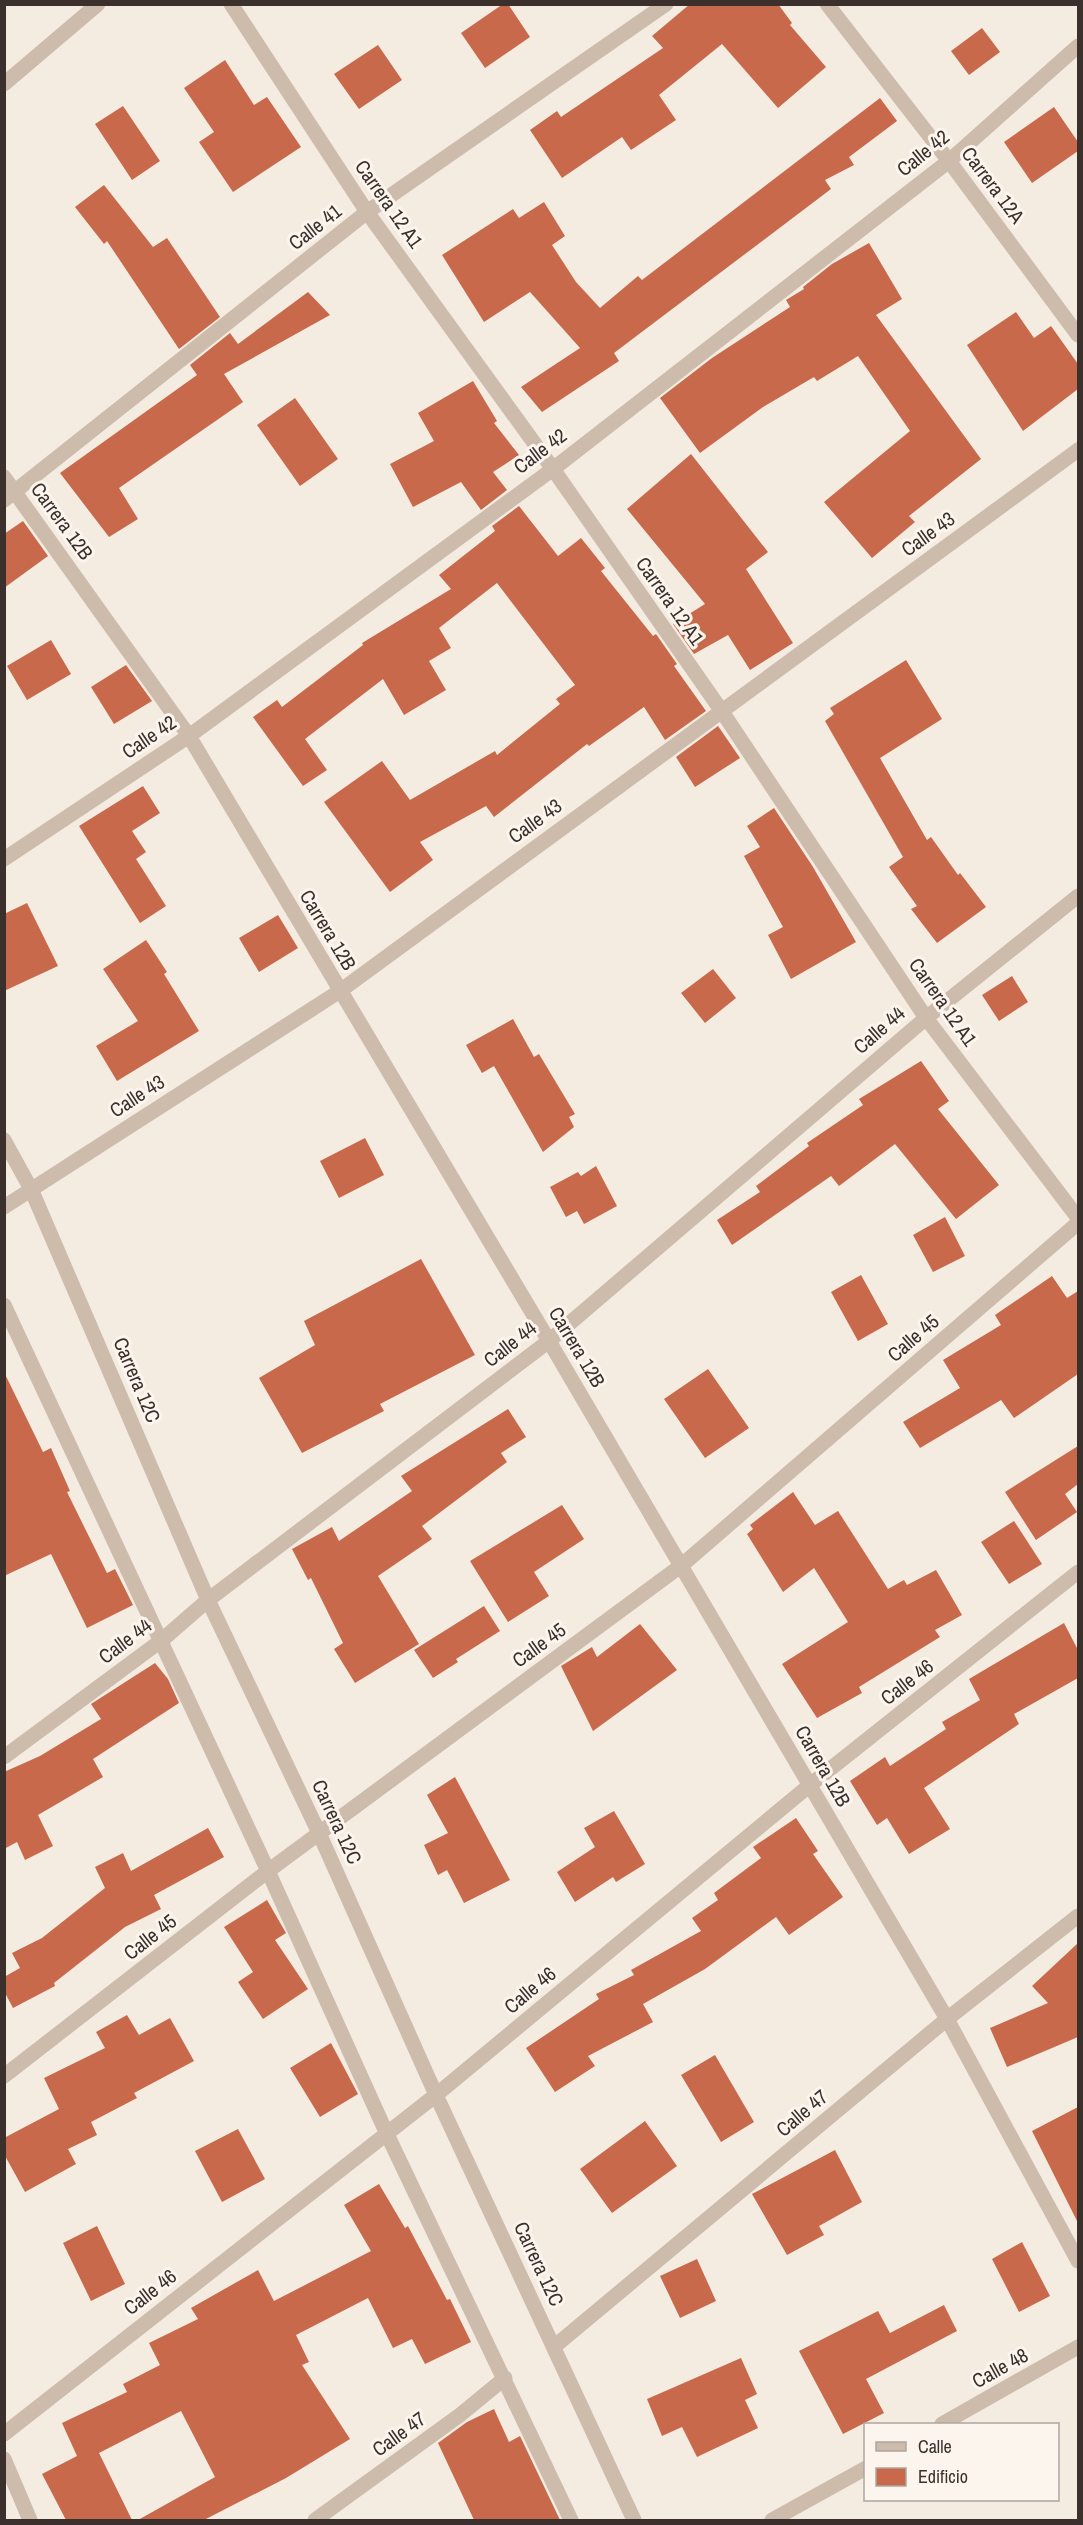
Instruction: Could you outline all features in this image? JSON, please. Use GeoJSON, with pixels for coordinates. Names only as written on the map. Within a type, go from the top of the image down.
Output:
{"type":"FeatureCollection","features":[{"type":"Feature","properties":{"kind":"street"},"geometry":{"type":"LineString","coordinates":[[4,84],[98,4]]}},
{"type":"Feature","properties":{"kind":"street","name":"Carrera 12 A1"},"geometry":{"type":"LineString","coordinates":[[231,4],[367,212],[553,469],[721,710],[926,1018],[1078,1220]]}},
{"type":"Feature","properties":{"kind":"street","name":"Calle 41"},"geometry":{"type":"LineString","coordinates":[[10,496],[367,212],[666,4]]}},
{"type":"Feature","properties":{"kind":"street","name":"Carrera 12A"},"geometry":{"type":"LineString","coordinates":[[827,4],[949,161],[1078,335]]}},
{"type":"Feature","properties":{"kind":"street","name":"Calle 42"},"geometry":{"type":"LineString","coordinates":[[4,859],[189,736],[553,469],[949,161],[1078,46]]}},
{"type":"Feature","properties":{"kind":"street","name":"Calle 43"},"geometry":{"type":"LineString","coordinates":[[4,1207],[340,991],[1078,450]]}},
{"type":"Feature","properties":{"kind":"street","name":"Carrera 12B"},"geometry":{"type":"LineString","coordinates":[[4,477],[10,496],[189,736],[682,1565],[947,2019],[1078,2261]]}},
{"type":"Feature","properties":{"kind":"street","name":"Calle 44"},"geometry":{"type":"LineString","coordinates":[[4,1757],[162,1640],[208,1600],[549,1341],[926,1018],[1078,896]]}},
{"type":"Feature","properties":{"kind":"street","name":"Carrera 12C"},"geometry":{"type":"LineString","coordinates":[[4,1140],[31,1189],[208,1600],[319,1833],[435,2096],[555,2346],[634,2520]]}},
{"type":"Feature","properties":{"kind":"street","name":"Calle 45"},"geometry":{"type":"LineString","coordinates":[[4,2076],[268,1871],[682,1565],[1078,1220]]}},
{"type":"Feature","properties":{"kind":"street"},"geometry":{"type":"LineString","coordinates":[[4,1305],[162,1640],[386,2132],[571,2520]]}},
{"type":"Feature","properties":{"kind":"street","name":"Calle 46"},"geometry":{"type":"LineString","coordinates":[[4,2434],[386,2132],[435,2096],[810,1785],[1078,1572]]}},
{"type":"Feature","properties":{"kind":"street","name":"Calle 47"},"geometry":{"type":"LineString","coordinates":[[555,2346],[947,2019],[1078,1916]]}},
{"type":"Feature","properties":{"kind":"street","name":"Calle 48"},"geometry":{"type":"LineString","coordinates":[[944,2423],[1078,2348]]}},
{"type":"Feature","properties":{"kind":"street","name":"Calle 47"},"geometry":{"type":"LineString","coordinates":[[315,2520],[460,2415],[505,2378]]}},
{"type":"Feature","properties":{"kind":"street"},"geometry":{"type":"LineString","coordinates":[[4,2459],[30,2520]]}},
{"type":"Feature","properties":{"kind":"street"},"geometry":{"type":"LineString","coordinates":[[772,2520],[864,2469]]}},
{"type":"Feature","properties":{"kind":"building"},"geometry":{"type":"Polygon","coordinates":[[[503,4],[508,4],[530,37],[485,68],[461,33],[503,4]]]}},
{"type":"Feature","properties":{"kind":"building"},"geometry":{"type":"Polygon","coordinates":[[[690,4],[778,4],[792,23],[790,25],[826,67],[778,108],[722,44],[659,95],[676,120],[631,150],[622,137],[562,178],[530,130],[557,111],[561,117],[663,48],[652,36],[690,4]]]}},
{"type":"Feature","properties":{"kind":"building"},"geometry":{"type":"Polygon","coordinates":[[[982,28],[1000,52],[969,75],[951,51],[982,28]]]}},
{"type":"Feature","properties":{"kind":"building"},"geometry":{"type":"Polygon","coordinates":[[[378,45],[402,80],[359,109],[334,74],[378,45]]]}},
{"type":"Feature","properties":{"kind":"building"},"geometry":{"type":"Polygon","coordinates":[[[225,60],[254,105],[267,97],[301,147],[233,192],[199,142],[214,132],[184,88],[225,60]]]}},
{"type":"Feature","properties":{"kind":"building"},"geometry":{"type":"Polygon","coordinates":[[[880,98],[897,121],[849,157],[854,165],[825,180],[831,189],[614,353],[619,361],[542,412],[521,387],[580,348],[530,292],[484,322],[442,255],[513,209],[519,218],[544,202],[565,236],[552,245],[576,282],[600,308],[638,276],[642,280],[880,98]]]}},
{"type":"Feature","properties":{"kind":"building"},"geometry":{"type":"Polygon","coordinates":[[[123,106],[160,161],[132,180],[95,124],[123,106]]]}},
{"type":"Feature","properties":{"kind":"building"},"geometry":{"type":"Polygon","coordinates":[[[1054,107],[1078,142],[1078,151],[1032,183],[1004,142],[1054,107]]]}},
{"type":"Feature","properties":{"kind":"building"},"geometry":{"type":"Polygon","coordinates":[[[104,185],[153,247],[167,238],[220,317],[179,349],[107,241],[104,244],[75,207],[104,185]]]}},
{"type":"Feature","properties":{"kind":"building"},"geometry":{"type":"Polygon","coordinates":[[[869,243],[902,299],[876,315],[981,459],[909,516],[915,522],[872,558],[824,502],[910,431],[858,356],[817,381],[814,377],[763,407],[700,453],[660,398],[712,358],[790,307],[786,300],[804,289],[803,287],[832,264],[869,243]]]}},
{"type":"Feature","properties":{"kind":"building"},"geometry":{"type":"Polygon","coordinates":[[[308,292],[330,315],[224,374],[243,402],[119,488],[138,519],[109,537],[60,473],[197,375],[190,365],[230,333],[238,344],[308,292]]]}},
{"type":"Feature","properties":{"kind":"building"},"geometry":{"type":"Polygon","coordinates":[[[1016,312],[1034,338],[1051,326],[1078,364],[1078,389],[1023,431],[967,345],[1016,312]]]}},
{"type":"Feature","properties":{"kind":"building"},"geometry":{"type":"Polygon","coordinates":[[[473,381],[497,421],[494,423],[519,455],[493,472],[507,490],[481,510],[461,482],[413,507],[390,464],[434,441],[418,413],[473,381]]]}},
{"type":"Feature","properties":{"kind":"building"},"geometry":{"type":"Polygon","coordinates":[[[295,398],[338,459],[300,486],[257,425],[295,398]]]}},
{"type":"Feature","properties":{"kind":"building"},"geometry":{"type":"Polygon","coordinates":[[[691,454],[768,552],[746,569],[793,643],[750,670],[728,635],[694,654],[673,624],[705,604],[627,509],[691,454]]]}},
{"type":"Feature","properties":{"kind":"building"},"geometry":{"type":"Polygon","coordinates":[[[519,506],[558,556],[581,538],[605,568],[601,571],[653,636],[656,634],[677,664],[674,666],[706,711],[665,740],[644,707],[589,746],[587,744],[494,817],[486,806],[420,842],[433,860],[390,892],[324,802],[382,761],[410,800],[495,751],[497,755],[560,704],[556,699],[575,685],[497,583],[439,628],[451,648],[429,661],[446,690],[404,715],[383,679],[305,739],[327,770],[303,786],[253,717],[277,700],[282,707],[363,645],[362,643],[451,589],[439,575],[495,531],[492,526],[519,506]]]}},
{"type":"Feature","properties":{"kind":"building"},"geometry":{"type":"Polygon","coordinates":[[[23,521],[48,556],[4,588],[4,534],[23,521]]]}},
{"type":"Feature","properties":{"kind":"building"},"geometry":{"type":"Polygon","coordinates":[[[51,640],[71,674],[27,700],[7,666],[51,640]]]}},
{"type":"Feature","properties":{"kind":"building"},"geometry":{"type":"Polygon","coordinates":[[[906,660],[942,719],[880,758],[927,840],[931,837],[958,875],[960,873],[986,907],[937,943],[911,909],[917,906],[889,867],[903,857],[825,721],[834,714],[830,708],[906,660]]]}},
{"type":"Feature","properties":{"kind":"building"},"geometry":{"type":"Polygon","coordinates":[[[126,665],[152,701],[114,724],[91,687],[126,665]]]}},
{"type":"Feature","properties":{"kind":"building"},"geometry":{"type":"Polygon","coordinates":[[[718,726],[740,758],[695,787],[676,757],[718,726]]]}},
{"type":"Feature","properties":{"kind":"building"},"geometry":{"type":"Polygon","coordinates":[[[143,786],[160,813],[132,831],[146,852],[136,859],[166,906],[140,923],[79,826],[143,786]]]}},
{"type":"Feature","properties":{"kind":"building"},"geometry":{"type":"Polygon","coordinates":[[[774,808],[813,867],[856,942],[791,979],[768,935],[783,927],[744,856],[760,847],[747,826],[774,808]]]}},
{"type":"Feature","properties":{"kind":"building"},"geometry":{"type":"Polygon","coordinates":[[[27,903],[58,966],[4,991],[4,914],[27,903]]]}},
{"type":"Feature","properties":{"kind":"building"},"geometry":{"type":"Polygon","coordinates":[[[278,915],[298,948],[259,972],[239,938],[278,915]]]}},
{"type":"Feature","properties":{"kind":"building"},"geometry":{"type":"Polygon","coordinates":[[[146,940],[167,972],[164,974],[199,1031],[117,1081],[96,1046],[138,1021],[103,969],[146,940]]]}},
{"type":"Feature","properties":{"kind":"building"},"geometry":{"type":"Polygon","coordinates":[[[713,969],[736,998],[705,1023],[681,993],[713,969]]]}},
{"type":"Feature","properties":{"kind":"building"},"geometry":{"type":"Polygon","coordinates":[[[1012,976],[1028,1002],[999,1021],[982,995],[1012,976]]]}},
{"type":"Feature","properties":{"kind":"building"},"geometry":{"type":"Polygon","coordinates":[[[513,1019],[534,1057],[539,1054],[575,1114],[569,1117],[574,1127],[543,1152],[494,1066],[482,1073],[466,1045],[513,1019]]]}},
{"type":"Feature","properties":{"kind":"building"},"geometry":{"type":"Polygon","coordinates":[[[921,1061],[949,1101],[938,1109],[999,1185],[956,1219],[895,1144],[839,1186],[831,1176],[732,1245],[717,1220],[760,1192],[756,1186],[809,1146],[807,1143],[863,1105],[859,1099],[921,1061]]]}},
{"type":"Feature","properties":{"kind":"building"},"geometry":{"type":"Polygon","coordinates":[[[365,1138],[384,1175],[339,1198],[320,1161],[365,1138]]]}},
{"type":"Feature","properties":{"kind":"building"},"geometry":{"type":"Polygon","coordinates":[[[596,1166],[617,1206],[584,1224],[577,1211],[566,1217],[550,1187],[578,1172],[581,1176],[596,1166]]]}},
{"type":"Feature","properties":{"kind":"building"},"geometry":{"type":"Polygon","coordinates":[[[945,1217],[965,1256],[933,1272],[913,1235],[945,1217]]]}},
{"type":"Feature","properties":{"kind":"building"},"geometry":{"type":"Polygon","coordinates":[[[421,1259],[475,1355],[380,1404],[384,1411],[302,1453],[259,1378],[315,1345],[304,1321],[421,1259]]]}},
{"type":"Feature","properties":{"kind":"building"},"geometry":{"type":"Polygon","coordinates":[[[861,1275],[888,1324],[858,1341],[831,1292],[861,1275]]]}},
{"type":"Feature","properties":{"kind":"building"},"geometry":{"type":"Polygon","coordinates":[[[1052,1276],[1067,1298],[1078,1291],[1078,1374],[1014,1418],[1001,1400],[920,1448],[903,1422],[960,1388],[943,1360],[1001,1325],[995,1315],[1052,1276]]]}},
{"type":"Feature","properties":{"kind":"building"},"geometry":{"type":"Polygon","coordinates":[[[708,1369],[749,1428],[705,1458],[664,1399],[708,1369]]]}},
{"type":"Feature","properties":{"kind":"building"},"geometry":{"type":"Polygon","coordinates":[[[4,1372],[43,1452],[51,1448],[70,1491],[67,1492],[107,1573],[115,1569],[133,1605],[87,1628],[51,1554],[4,1576],[4,1372]]]}},
{"type":"Feature","properties":{"kind":"building"},"geometry":{"type":"Polygon","coordinates":[[[508,1409],[526,1437],[501,1453],[507,1462],[422,1526],[432,1539],[378,1576],[419,1644],[355,1683],[334,1649],[343,1643],[311,1578],[308,1580],[292,1549],[332,1527],[339,1541],[412,1491],[401,1476],[508,1409]]]}},
{"type":"Feature","properties":{"kind":"building"},"geometry":{"type":"Polygon","coordinates":[[[1078,1446],[1078,1484],[1065,1494],[1077,1512],[1036,1540],[1005,1492],[1078,1446]]]}},
{"type":"Feature","properties":{"kind":"building"},"geometry":{"type":"Polygon","coordinates":[[[793,1492],[815,1525],[838,1511],[888,1589],[904,1580],[907,1585],[936,1570],[962,1615],[935,1630],[940,1637],[859,1687],[862,1693],[817,1718],[782,1664],[848,1622],[814,1568],[783,1592],[747,1534],[753,1529],[750,1525],[793,1492]]]}},
{"type":"Feature","properties":{"kind":"building"},"geometry":{"type":"Polygon","coordinates":[[[562,1505],[584,1539],[534,1572],[549,1596],[508,1622],[470,1561],[562,1505]]]}},
{"type":"Feature","properties":{"kind":"building"},"geometry":{"type":"Polygon","coordinates":[[[1014,1521],[1042,1564],[1009,1584],[981,1542],[1014,1521]]]}},
{"type":"Feature","properties":{"kind":"building"},"geometry":{"type":"Polygon","coordinates":[[[484,1606],[500,1631],[456,1659],[458,1662],[433,1678],[414,1650],[484,1606]]]}},
{"type":"Feature","properties":{"kind":"building"},"geometry":{"type":"Polygon","coordinates":[[[1064,1623],[1078,1650],[1078,1678],[1014,1714],[1019,1724],[924,1788],[950,1829],[909,1854],[887,1818],[877,1825],[850,1781],[885,1757],[890,1766],[946,1729],[942,1722],[980,1700],[969,1679],[1064,1623]]]}},
{"type":"Feature","properties":{"kind":"building"},"geometry":{"type":"Polygon","coordinates":[[[640,1624],[677,1670],[593,1731],[561,1666],[592,1647],[597,1657],[640,1624]]]}},
{"type":"Feature","properties":{"kind":"building"},"geometry":{"type":"Polygon","coordinates":[[[155,1663],[168,1679],[179,1703],[93,1759],[103,1777],[38,1815],[53,1846],[25,1860],[17,1842],[4,1849],[4,1772],[40,1756],[101,1719],[91,1704],[155,1663]]]}},
{"type":"Feature","properties":{"kind":"building"},"geometry":{"type":"Polygon","coordinates":[[[455,1777],[510,1880],[464,1903],[447,1870],[438,1875],[424,1845],[448,1833],[427,1795],[455,1777]]]}},
{"type":"Feature","properties":{"kind":"building"},"geometry":{"type":"Polygon","coordinates":[[[614,1811],[645,1864],[616,1882],[613,1877],[575,1902],[557,1872],[595,1847],[584,1828],[614,1811]]]}},
{"type":"Feature","properties":{"kind":"building"},"geometry":{"type":"Polygon","coordinates":[[[796,1818],[818,1851],[813,1854],[843,1897],[789,1935],[776,1917],[705,1969],[643,2004],[653,2022],[588,2056],[595,2066],[555,2092],[526,2048],[599,1999],[596,1994],[634,1975],[631,1970],[701,1931],[692,1918],[718,1900],[714,1893],[761,1858],[753,1847],[796,1818]]]}},
{"type":"Feature","properties":{"kind":"building"},"geometry":{"type":"Polygon","coordinates":[[[208,1828],[224,1857],[154,1895],[161,1909],[125,1927],[54,1983],[55,1986],[13,2008],[4,1991],[4,1977],[20,1968],[12,1953],[42,1938],[105,1888],[95,1867],[123,1853],[131,1871],[208,1828]]]}},
{"type":"Feature","properties":{"kind":"building"},"geometry":{"type":"Polygon","coordinates":[[[267,1900],[286,1933],[275,1940],[308,1989],[263,2019],[238,1982],[253,1972],[224,1927],[267,1900]]]}},
{"type":"Feature","properties":{"kind":"building"},"geometry":{"type":"Polygon","coordinates":[[[1078,1943],[1078,2037],[1007,2067],[990,2028],[1048,2003],[1032,1986],[1078,1943]]]}},
{"type":"Feature","properties":{"kind":"building"},"geometry":{"type":"Polygon","coordinates":[[[127,2015],[139,2035],[170,2018],[194,2061],[134,2093],[137,2098],[91,2122],[97,2135],[68,2149],[76,2164],[25,2192],[4,2154],[4,2138],[59,2109],[44,2078],[105,2048],[96,2032],[127,2015]]]}},
{"type":"Feature","properties":{"kind":"building"},"geometry":{"type":"Polygon","coordinates":[[[331,2043],[358,2094],[320,2117],[290,2068],[331,2043]]]}},
{"type":"Feature","properties":{"kind":"building"},"geometry":{"type":"Polygon","coordinates":[[[715,2055],[754,2122],[721,2142],[681,2075],[715,2055]]]}},
{"type":"Feature","properties":{"kind":"building"},"geometry":{"type":"Polygon","coordinates":[[[1078,2107],[1078,2223],[1032,2131],[1078,2107]]]}},
{"type":"Feature","properties":{"kind":"building"},"geometry":{"type":"Polygon","coordinates":[[[645,2121],[677,2166],[612,2213],[580,2169],[645,2121]]]}},
{"type":"Feature","properties":{"kind":"building"},"geometry":{"type":"Polygon","coordinates":[[[238,2129],[265,2179],[222,2202],[195,2151],[238,2129]]]}},
{"type":"Feature","properties":{"kind":"building"},"geometry":{"type":"Polygon","coordinates":[[[835,2150],[862,2202],[819,2226],[824,2235],[787,2255],[752,2194],[835,2150]]]}},
{"type":"Feature","properties":{"kind":"building"},"geometry":{"type":"Polygon","coordinates":[[[379,2184],[405,2228],[408,2226],[447,2300],[450,2299],[471,2342],[425,2364],[412,2339],[393,2348],[368,2298],[296,2335],[309,2362],[302,2365],[350,2439],[286,2478],[204,2520],[138,2520],[215,2477],[181,2411],[99,2453],[132,2520],[66,2520],[42,2474],[77,2456],[62,2423],[127,2392],[123,2384],[160,2365],[149,2343],[198,2319],[191,2308],[258,2270],[274,2301],[371,2251],[344,2205],[379,2184]]]}},
{"type":"Feature","properties":{"kind":"building"},"geometry":{"type":"Polygon","coordinates":[[[97,2226],[125,2284],[91,2301],[63,2243],[97,2226]]]}},
{"type":"Feature","properties":{"kind":"building"},"geometry":{"type":"Polygon","coordinates":[[[1022,2242],[1050,2296],[1019,2312],[992,2259],[1022,2242]]]}},
{"type":"Feature","properties":{"kind":"building"},"geometry":{"type":"Polygon","coordinates":[[[697,2259],[716,2301],[680,2318],[660,2276],[697,2259]]]}},
{"type":"Feature","properties":{"kind":"building"},"geometry":{"type":"Polygon","coordinates":[[[944,2305],[957,2331],[866,2379],[884,2413],[843,2434],[799,2351],[878,2311],[890,2333],[944,2305]]]}},
{"type":"Feature","properties":{"kind":"building"},"geometry":{"type":"Polygon","coordinates":[[[741,2358],[757,2394],[745,2400],[758,2428],[697,2457],[682,2427],[662,2436],[647,2399],[741,2358]]]}},
{"type":"Feature","properties":{"kind":"building"},"geometry":{"type":"Polygon","coordinates":[[[494,2409],[509,2442],[520,2436],[560,2520],[474,2520],[438,2443],[467,2422],[494,2409]]]}}]}
